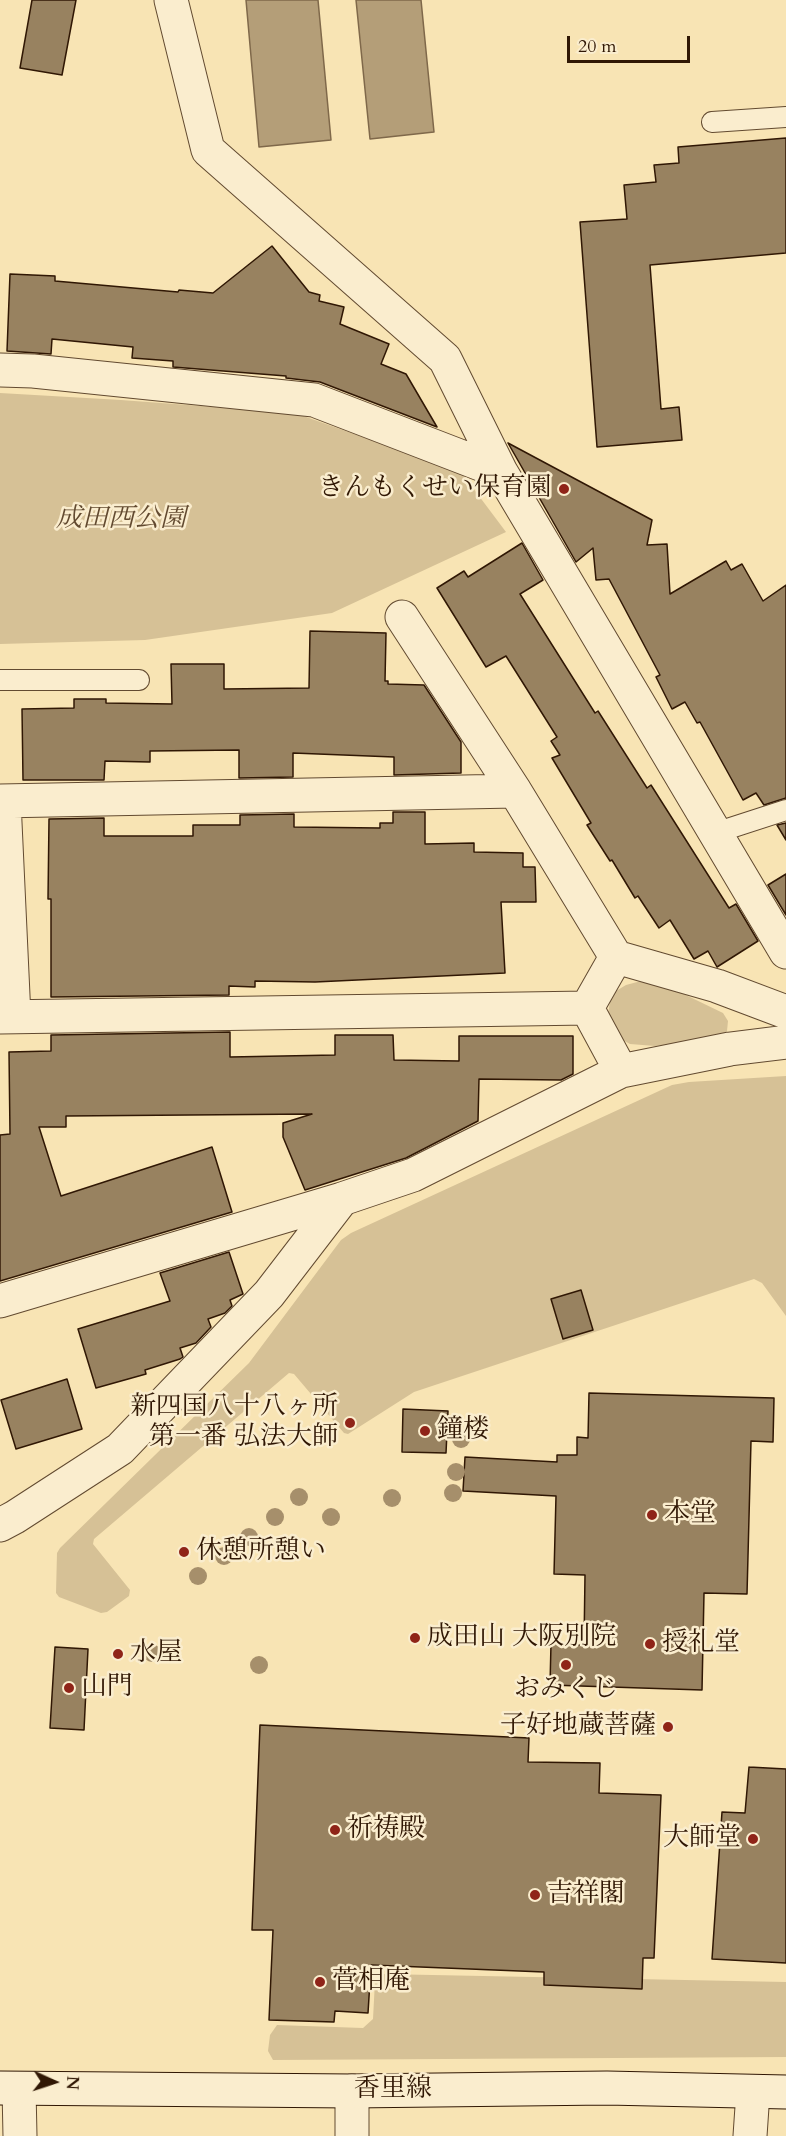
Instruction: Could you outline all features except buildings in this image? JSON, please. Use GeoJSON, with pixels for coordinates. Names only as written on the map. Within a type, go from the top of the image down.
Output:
{"type":"FeatureCollection","features":[{"type":"Feature","properties":{"kind":"street"},"geometry":{"type":"LineString","coordinates":[[171,0],[208,150],[445,359],[501,472],[786,952]]}},
{"type":"Feature","properties":{"kind":"street"},"geometry":{"type":"LineString","coordinates":[[0,370],[33,371],[314,400],[501,472]]}},
{"type":"Feature","properties":{"kind":"street"},"geometry":{"type":"LineString","coordinates":[[402,616],[515,791],[616,957],[717,986],[786,1012]]}},
{"type":"Feature","properties":{"kind":"street"},"geometry":{"type":"LineString","coordinates":[[515,791],[2,801],[7,1017],[587,1008]]}},
{"type":"Feature","properties":{"kind":"street"},"geometry":{"type":"LineString","coordinates":[[587,1008],[616,957]]}},
{"type":"Feature","properties":{"kind":"street"},"geometry":{"type":"LineString","coordinates":[[587,1008],[621,1071]]}},
{"type":"Feature","properties":{"kind":"street"},"geometry":{"type":"LineString","coordinates":[[0,1301],[342,1199],[414,1175],[621,1071],[730,1049],[786,1042]]}},
{"type":"Feature","properties":{"kind":"street"},"geometry":{"type":"LineString","coordinates":[[0,1525],[120,1449],[269,1294],[342,1199]]}},
{"type":"Feature","properties":{"kind":"street"},"geometry":{"type":"LineString","coordinates":[[10,2088],[20,2136]]}},
{"type":"Feature","properties":{"kind":"street","name":"香里線"},"geometry":{"type":"LineString","coordinates":[[10,2088],[352,2091],[608,2088],[786,2092]]}},
{"type":"Feature","properties":{"kind":"street"},"geometry":{"type":"LineString","coordinates":[[352,2091],[352,2136]]}},
{"type":"Feature","properties":{"kind":"street"},"geometry":{"type":"LineString","coordinates":[[750,2136],[753,2092]]}},
{"type":"Feature","properties":{"kind":"lane"},"geometry":{"type":"LineString","coordinates":[[712,122],[786,117]]}},
{"type":"Feature","properties":{"kind":"lane"},"geometry":{"type":"LineString","coordinates":[[0,680],[139,680]]}},
{"type":"Feature","properties":{"kind":"lane"},"geometry":{"type":"LineString","coordinates":[[715,833],[786,810]]}},
{"type":"Feature","properties":{"kind":"green space","name":"成田西公園"},"geometry":{"type":"Polygon","coordinates":[[[0,393],[295,413],[461,472],[506,532],[332,613],[145,640],[0,644],[0,393]]]}},
{"type":"Feature","properties":{"kind":"green space"},"geometry":{"type":"Polygon","coordinates":[[[641,981],[665,985],[723,1013],[728,1021],[727,1031],[723,1035],[655,1046],[630,1044],[621,1039],[608,1014],[610,1001],[616,991],[626,985],[641,981]]]}},
{"type":"Feature","properties":{"kind":"green space"},"geometry":{"type":"Polygon","coordinates":[[[786,1076],[786,1316],[762,1283],[754,1279],[414,1392],[348,1434],[344,1433],[294,1374],[289,1373],[94,1539],[93,1544],[130,1590],[129,1596],[107,1612],[101,1613],[59,1597],[56,1593],[57,1553],[60,1548],[249,1363],[341,1240],[351,1233],[672,1085],[786,1076]]]}},
{"type":"Feature","properties":{"kind":"green space"},"geometry":{"type":"Polygon","coordinates":[[[382,1974],[786,1982],[786,2057],[273,2060],[268,2051],[270,2035],[277,2025],[363,2028],[373,2019],[375,1981],[382,1974]]]}},
{"type":"Feature","properties":{"kind":"shaded area"},"geometry":{"type":"Polygon","coordinates":[[[246,0],[318,0],[331,140],[259,147],[246,0]]]}},
{"type":"Feature","properties":{"kind":"shaded area"},"geometry":{"type":"Polygon","coordinates":[[[356,0],[421,0],[434,132],[370,139],[356,0]]]}},
{"type":"Feature","properties":{"kind":"place","name":"きんもくせい保育園"},"geometry":{"type":"Point","coordinates":[564,489]}},
{"type":"Feature","properties":{"kind":"place","name":"新四国八十八ヶ所 第一番 弘法大師"},"geometry":{"type":"Point","coordinates":[350,1423]}},
{"type":"Feature","properties":{"kind":"place","name":"鐘楼"},"geometry":{"type":"Point","coordinates":[425,1431]}},
{"type":"Feature","properties":{"kind":"place","name":"本堂"},"geometry":{"type":"Point","coordinates":[652,1515]}},
{"type":"Feature","properties":{"kind":"place","name":"休憩所憩い"},"geometry":{"type":"Point","coordinates":[184,1552]}},
{"type":"Feature","properties":{"kind":"place","name":"成田山 大阪別院"},"geometry":{"type":"Point","coordinates":[415,1638]}},
{"type":"Feature","properties":{"kind":"place","name":"授礼堂"},"geometry":{"type":"Point","coordinates":[650,1644]}},
{"type":"Feature","properties":{"kind":"place","name":"水屋"},"geometry":{"type":"Point","coordinates":[118,1654]}},
{"type":"Feature","properties":{"kind":"place","name":"おみくじ"},"geometry":{"type":"Point","coordinates":[566,1665]}},
{"type":"Feature","properties":{"kind":"place","name":"山門"},"geometry":{"type":"Point","coordinates":[69,1688]}},
{"type":"Feature","properties":{"kind":"place","name":"子好地蔵菩薩"},"geometry":{"type":"Point","coordinates":[668,1727]}},
{"type":"Feature","properties":{"kind":"place","name":"祈祷殿"},"geometry":{"type":"Point","coordinates":[335,1830]}},
{"type":"Feature","properties":{"kind":"place","name":"大師堂"},"geometry":{"type":"Point","coordinates":[753,1839]}},
{"type":"Feature","properties":{"kind":"place","name":"吉祥閣"},"geometry":{"type":"Point","coordinates":[535,1895]}},
{"type":"Feature","properties":{"kind":"place","name":"菅相庵"},"geometry":{"type":"Point","coordinates":[320,1982]}}]}
